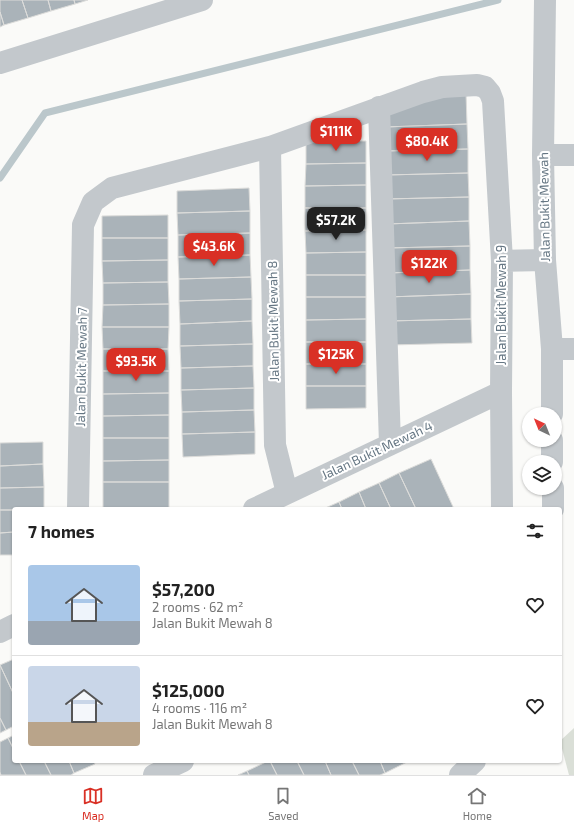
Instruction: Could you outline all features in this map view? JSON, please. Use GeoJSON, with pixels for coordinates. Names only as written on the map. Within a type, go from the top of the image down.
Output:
{"type":"FeatureCollection","features":[{"type":"Feature","properties":{"kind":"street"},"geometry":{"type":"LineString","coordinates":[[0,63],[202,0]]}},
{"type":"Feature","properties":{"kind":"street","name":"Jalan Bukit Mewah"},"geometry":{"type":"LineString","coordinates":[[545,0],[546,32],[543,155],[545,260],[552,349],[552,407]]}},
{"type":"Feature","properties":{"kind":"street","name":"Jalan Bukit Mewah 7"},"geometry":{"type":"LineString","coordinates":[[78,507],[84,225],[92,202],[112,188],[270,147],[442,87],[477,85],[485,87],[490,93],[493,101]]}},
{"type":"Feature","properties":{"kind":"street","name":"Jalan Bukit Mewah 9"},"geometry":{"type":"LineString","coordinates":[[493,101],[502,261],[502,507]]}},
{"type":"Feature","properties":{"kind":"street"},"geometry":{"type":"LineString","coordinates":[[379,108],[390,444]]}},
{"type":"Feature","properties":{"kind":"street","name":"Jalan Bukit Mewah 8"},"geometry":{"type":"LineString","coordinates":[[270,147],[275,445],[287,493]]}},
{"type":"Feature","properties":{"kind":"street"},"geometry":{"type":"LineString","coordinates":[[543,155],[574,154]]}},
{"type":"Feature","properties":{"kind":"street"},"geometry":{"type":"LineString","coordinates":[[502,261],[545,260]]}},
{"type":"Feature","properties":{"kind":"street"},"geometry":{"type":"LineString","coordinates":[[552,349],[574,349]]}},
{"type":"Feature","properties":{"kind":"street","name":"Jalan Bukit Mewah 4"},"geometry":{"type":"LineString","coordinates":[[258,507],[501,392]]}},
{"type":"Feature","properties":{"kind":"street"},"geometry":{"type":"LineString","coordinates":[[553,495],[553,507]]}},
{"type":"Feature","properties":{"kind":"street"},"geometry":{"type":"LineString","coordinates":[[0,632],[12,626]]}},
{"type":"Feature","properties":{"kind":"street"},"geometry":{"type":"LineString","coordinates":[[154,775],[179,763]]}},
{"type":"Feature","properties":{"kind":"street"},"geometry":{"type":"LineString","coordinates":[[460,775],[473,763]]}},
{"type":"Feature","properties":{"kind":"shaded area"},"geometry":{"type":"Polygon","coordinates":[[[574,728],[574,775],[569,775],[562,749],[562,739],[574,728]]]}},
{"type":"Feature","properties":{"kind":"building"},"geometry":{"type":"Polygon","coordinates":[[[0,0],[22,0],[28,18],[4,25],[0,12],[0,0]]]}},
{"type":"Feature","properties":{"kind":"building"},"geometry":{"type":"Polygon","coordinates":[[[22,0],[48,0],[51,11],[28,18],[22,0]]]}},
{"type":"Feature","properties":{"kind":"building"},"geometry":{"type":"Polygon","coordinates":[[[48,0],[74,0],[75,4],[51,11],[48,0]]]}},
{"type":"Feature","properties":{"kind":"building"},"geometry":{"type":"Polygon","coordinates":[[[74,0],[88,0],[75,4],[74,0]]]}},
{"type":"Feature","properties":{"kind":"building"},"geometry":{"type":"Polygon","coordinates":[[[0,12],[4,25],[0,27],[0,12]]]}},
{"type":"Feature","properties":{"kind":"building"},"geometry":{"type":"Polygon","coordinates":[[[466,93],[467,124],[385,127],[385,108],[466,93]]]}},
{"type":"Feature","properties":{"kind":"building"},"geometry":{"type":"Polygon","coordinates":[[[467,124],[468,149],[385,151],[385,127],[467,124]]]}},
{"type":"Feature","properties":{"kind":"building"},"geometry":{"type":"Polygon","coordinates":[[[306,141],[366,141],[366,163],[306,164],[306,141]]]}},
{"type":"Feature","properties":{"kind":"building"},"geometry":{"type":"Polygon","coordinates":[[[468,149],[468,173],[386,175],[385,151],[468,149]]]}},
{"type":"Feature","properties":{"kind":"building"},"geometry":{"type":"Polygon","coordinates":[[[366,163],[366,185],[305,186],[306,164],[366,163]]]}},
{"type":"Feature","properties":{"kind":"building"},"geometry":{"type":"Polygon","coordinates":[[[468,173],[469,197],[386,199],[386,175],[468,173]]]}},
{"type":"Feature","properties":{"kind":"building"},"geometry":{"type":"Polygon","coordinates":[[[366,185],[366,208],[305,208],[305,186],[366,185]]]}},
{"type":"Feature","properties":{"kind":"building"},"geometry":{"type":"Polygon","coordinates":[[[249,188],[250,211],[177,213],[177,191],[249,188]]]}},
{"type":"Feature","properties":{"kind":"building"},"geometry":{"type":"Polygon","coordinates":[[[469,197],[469,221],[387,224],[386,199],[469,197]]]}},
{"type":"Feature","properties":{"kind":"building"},"geometry":{"type":"Polygon","coordinates":[[[305,208],[366,208],[366,230],[305,231],[305,208]]]}},
{"type":"Feature","properties":{"kind":"building"},"geometry":{"type":"Polygon","coordinates":[[[250,211],[250,233],[178,235],[177,213],[250,211]]]}},
{"type":"Feature","properties":{"kind":"building"},"geometry":{"type":"Polygon","coordinates":[[[168,215],[168,238],[102,238],[102,216],[168,215]]]}},
{"type":"Feature","properties":{"kind":"building"},"geometry":{"type":"Polygon","coordinates":[[[469,221],[470,246],[387,248],[387,224],[469,221]]]}},
{"type":"Feature","properties":{"kind":"building"},"geometry":{"type":"Polygon","coordinates":[[[366,230],[366,252],[306,253],[305,231],[366,230]]]}},
{"type":"Feature","properties":{"kind":"building"},"geometry":{"type":"Polygon","coordinates":[[[250,233],[250,255],[178,257],[178,235],[250,233]]]}},
{"type":"Feature","properties":{"kind":"building"},"geometry":{"type":"Polygon","coordinates":[[[102,238],[168,238],[168,260],[102,261],[102,238]]]}},
{"type":"Feature","properties":{"kind":"building"},"geometry":{"type":"Polygon","coordinates":[[[470,246],[470,270],[388,273],[387,248],[470,246]]]}},
{"type":"Feature","properties":{"kind":"building"},"geometry":{"type":"Polygon","coordinates":[[[366,252],[366,275],[306,275],[306,253],[366,252]]]}},
{"type":"Feature","properties":{"kind":"building"},"geometry":{"type":"Polygon","coordinates":[[[250,255],[251,277],[179,279],[178,257],[250,255]]]}},
{"type":"Feature","properties":{"kind":"building"},"geometry":{"type":"Polygon","coordinates":[[[168,260],[168,282],[103,283],[102,261],[168,260]]]}},
{"type":"Feature","properties":{"kind":"building"},"geometry":{"type":"Polygon","coordinates":[[[470,270],[471,294],[388,297],[388,273],[470,270]]]}},
{"type":"Feature","properties":{"kind":"building"},"geometry":{"type":"Polygon","coordinates":[[[306,275],[366,275],[366,297],[306,297],[306,275]]]}},
{"type":"Feature","properties":{"kind":"building"},"geometry":{"type":"Polygon","coordinates":[[[251,277],[252,299],[179,301],[179,279],[251,277]]]}},
{"type":"Feature","properties":{"kind":"building"},"geometry":{"type":"Polygon","coordinates":[[[168,282],[169,304],[103,305],[103,283],[168,282]]]}},
{"type":"Feature","properties":{"kind":"building"},"geometry":{"type":"Polygon","coordinates":[[[471,294],[471,319],[389,321],[388,297],[471,294]]]}},
{"type":"Feature","properties":{"kind":"building"},"geometry":{"type":"Polygon","coordinates":[[[306,297],[366,297],[366,319],[306,320],[306,297]]]}},
{"type":"Feature","properties":{"kind":"building"},"geometry":{"type":"Polygon","coordinates":[[[252,299],[252,321],[180,324],[179,301],[252,299]]]}},
{"type":"Feature","properties":{"kind":"building"},"geometry":{"type":"Polygon","coordinates":[[[169,304],[169,327],[102,327],[103,305],[169,304]]]}},
{"type":"Feature","properties":{"kind":"building"},"geometry":{"type":"Polygon","coordinates":[[[366,319],[366,342],[306,342],[306,320],[366,319]]]}},
{"type":"Feature","properties":{"kind":"building"},"geometry":{"type":"Polygon","coordinates":[[[471,319],[472,343],[389,345],[389,321],[471,319]]]}},
{"type":"Feature","properties":{"kind":"building"},"geometry":{"type":"Polygon","coordinates":[[[252,321],[253,344],[180,346],[180,324],[252,321]]]}},
{"type":"Feature","properties":{"kind":"building"},"geometry":{"type":"Polygon","coordinates":[[[102,327],[169,327],[168,349],[103,349],[102,327]]]}},
{"type":"Feature","properties":{"kind":"building"},"geometry":{"type":"Polygon","coordinates":[[[306,342],[366,342],[366,364],[306,364],[306,342]]]}},
{"type":"Feature","properties":{"kind":"building"},"geometry":{"type":"Polygon","coordinates":[[[253,344],[253,366],[181,368],[180,346],[253,344]]]}},
{"type":"Feature","properties":{"kind":"building"},"geometry":{"type":"Polygon","coordinates":[[[103,349],[168,349],[169,371],[103,371],[103,349]]]}},
{"type":"Feature","properties":{"kind":"building"},"geometry":{"type":"Polygon","coordinates":[[[306,364],[366,364],[366,386],[306,386],[306,364]]]}},
{"type":"Feature","properties":{"kind":"building"},"geometry":{"type":"Polygon","coordinates":[[[253,366],[254,388],[181,390],[181,368],[253,366]]]}},
{"type":"Feature","properties":{"kind":"building"},"geometry":{"type":"Polygon","coordinates":[[[103,371],[169,371],[169,393],[103,394],[103,371]]]}},
{"type":"Feature","properties":{"kind":"building"},"geometry":{"type":"Polygon","coordinates":[[[306,386],[366,386],[366,408],[306,409],[306,386]]]}},
{"type":"Feature","properties":{"kind":"building"},"geometry":{"type":"Polygon","coordinates":[[[254,388],[254,410],[182,412],[181,390],[254,388]]]}},
{"type":"Feature","properties":{"kind":"building"},"geometry":{"type":"Polygon","coordinates":[[[169,393],[169,415],[103,416],[103,394],[169,393]]]}},
{"type":"Feature","properties":{"kind":"building"},"geometry":{"type":"Polygon","coordinates":[[[254,410],[255,432],[182,434],[182,412],[254,410]]]}},
{"type":"Feature","properties":{"kind":"building"},"geometry":{"type":"Polygon","coordinates":[[[169,415],[169,438],[103,438],[103,416],[169,415]]]}},
{"type":"Feature","properties":{"kind":"building"},"geometry":{"type":"Polygon","coordinates":[[[255,432],[255,454],[183,457],[182,434],[255,432]]]}},
{"type":"Feature","properties":{"kind":"building"},"geometry":{"type":"Polygon","coordinates":[[[103,438],[169,438],[169,460],[103,461],[103,438]]]}},
{"type":"Feature","properties":{"kind":"building"},"geometry":{"type":"Polygon","coordinates":[[[43,442],[43,464],[0,466],[0,443],[43,442]]]}},
{"type":"Feature","properties":{"kind":"building"},"geometry":{"type":"Polygon","coordinates":[[[431,459],[453,507],[415,507],[399,473],[431,459]]]}},
{"type":"Feature","properties":{"kind":"building"},"geometry":{"type":"Polygon","coordinates":[[[169,460],[169,482],[103,482],[103,461],[169,460]]]}},
{"type":"Feature","properties":{"kind":"building"},"geometry":{"type":"Polygon","coordinates":[[[43,464],[44,487],[0,488],[0,466],[43,464]]]}},
{"type":"Feature","properties":{"kind":"building"},"geometry":{"type":"Polygon","coordinates":[[[399,473],[415,507],[390,507],[379,483],[399,473]]]}},
{"type":"Feature","properties":{"kind":"building"},"geometry":{"type":"Polygon","coordinates":[[[103,482],[169,482],[169,507],[103,507],[103,482]]]}},
{"type":"Feature","properties":{"kind":"building"},"geometry":{"type":"Polygon","coordinates":[[[379,483],[390,507],[365,507],[359,492],[379,483]]]}},
{"type":"Feature","properties":{"kind":"building"},"geometry":{"type":"Polygon","coordinates":[[[44,487],[44,507],[12,507],[12,510],[0,510],[0,488],[44,487]]]}},
{"type":"Feature","properties":{"kind":"building"},"geometry":{"type":"Polygon","coordinates":[[[359,492],[365,507],[341,507],[339,502],[359,492]]]}},
{"type":"Feature","properties":{"kind":"building"},"geometry":{"type":"Polygon","coordinates":[[[339,502],[341,507],[328,507],[339,502]]]}},
{"type":"Feature","properties":{"kind":"building"},"geometry":{"type":"Polygon","coordinates":[[[0,510],[12,510],[12,532],[0,533],[0,510]]]}},
{"type":"Feature","properties":{"kind":"building"},"geometry":{"type":"Polygon","coordinates":[[[12,532],[12,555],[0,555],[0,533],[12,532]]]}},
{"type":"Feature","properties":{"kind":"building"},"geometry":{"type":"Polygon","coordinates":[[[12,660],[12,691],[0,665],[12,660]]]}},
{"type":"Feature","properties":{"kind":"building"},"geometry":{"type":"Polygon","coordinates":[[[0,665],[12,691],[12,727],[6,730],[0,718],[0,665]]]}},
{"type":"Feature","properties":{"kind":"building"},"geometry":{"type":"Polygon","coordinates":[[[0,718],[6,730],[0,733],[0,718]]]}},
{"type":"Feature","properties":{"kind":"building"},"geometry":{"type":"Polygon","coordinates":[[[12,736],[12,746],[8,738],[12,736]]]}},
{"type":"Feature","properties":{"kind":"building"},"geometry":{"type":"Polygon","coordinates":[[[8,738],[12,746],[12,763],[20,763],[26,775],[1,775],[0,742],[8,738]]]}},
{"type":"Feature","properties":{"kind":"building"},"geometry":{"type":"Polygon","coordinates":[[[20,763],[45,763],[51,775],[26,775],[20,763]]]}},
{"type":"Feature","properties":{"kind":"building"},"geometry":{"type":"Polygon","coordinates":[[[45,763],[70,763],[74,773],[71,775],[51,775],[45,763]]]}},
{"type":"Feature","properties":{"kind":"building"},"geometry":{"type":"Polygon","coordinates":[[[70,763],[95,764],[74,773],[70,763]]]}},
{"type":"Feature","properties":{"kind":"building"},"geometry":{"type":"Polygon","coordinates":[[[264,763],[271,763],[277,775],[249,775],[247,771],[264,763]]]}},
{"type":"Feature","properties":{"kind":"building"},"geometry":{"type":"Polygon","coordinates":[[[271,763],[298,763],[304,775],[277,775],[271,763]]]}},
{"type":"Feature","properties":{"kind":"building"},"geometry":{"type":"Polygon","coordinates":[[[298,763],[326,763],[331,775],[304,775],[298,763]]]}},
{"type":"Feature","properties":{"kind":"building"},"geometry":{"type":"Polygon","coordinates":[[[326,763],[353,763],[359,775],[331,775],[326,763]]]}},
{"type":"Feature","properties":{"kind":"building"},"geometry":{"type":"Polygon","coordinates":[[[353,763],[381,763],[385,773],[380,775],[359,775],[353,763]]]}},
{"type":"Feature","properties":{"kind":"building"},"geometry":{"type":"Polygon","coordinates":[[[381,763],[405,763],[385,773],[381,763]]]}},
{"type":"Feature","properties":{"kind":"building"},"geometry":{"type":"Polygon","coordinates":[[[247,771],[249,775],[238,775],[247,771]]]}},
{"type":"Feature","properties":{"kind":"waterway"},"geometry":{"type":"LineString","coordinates":[[0,178],[45,113],[498,0]]}}]}
